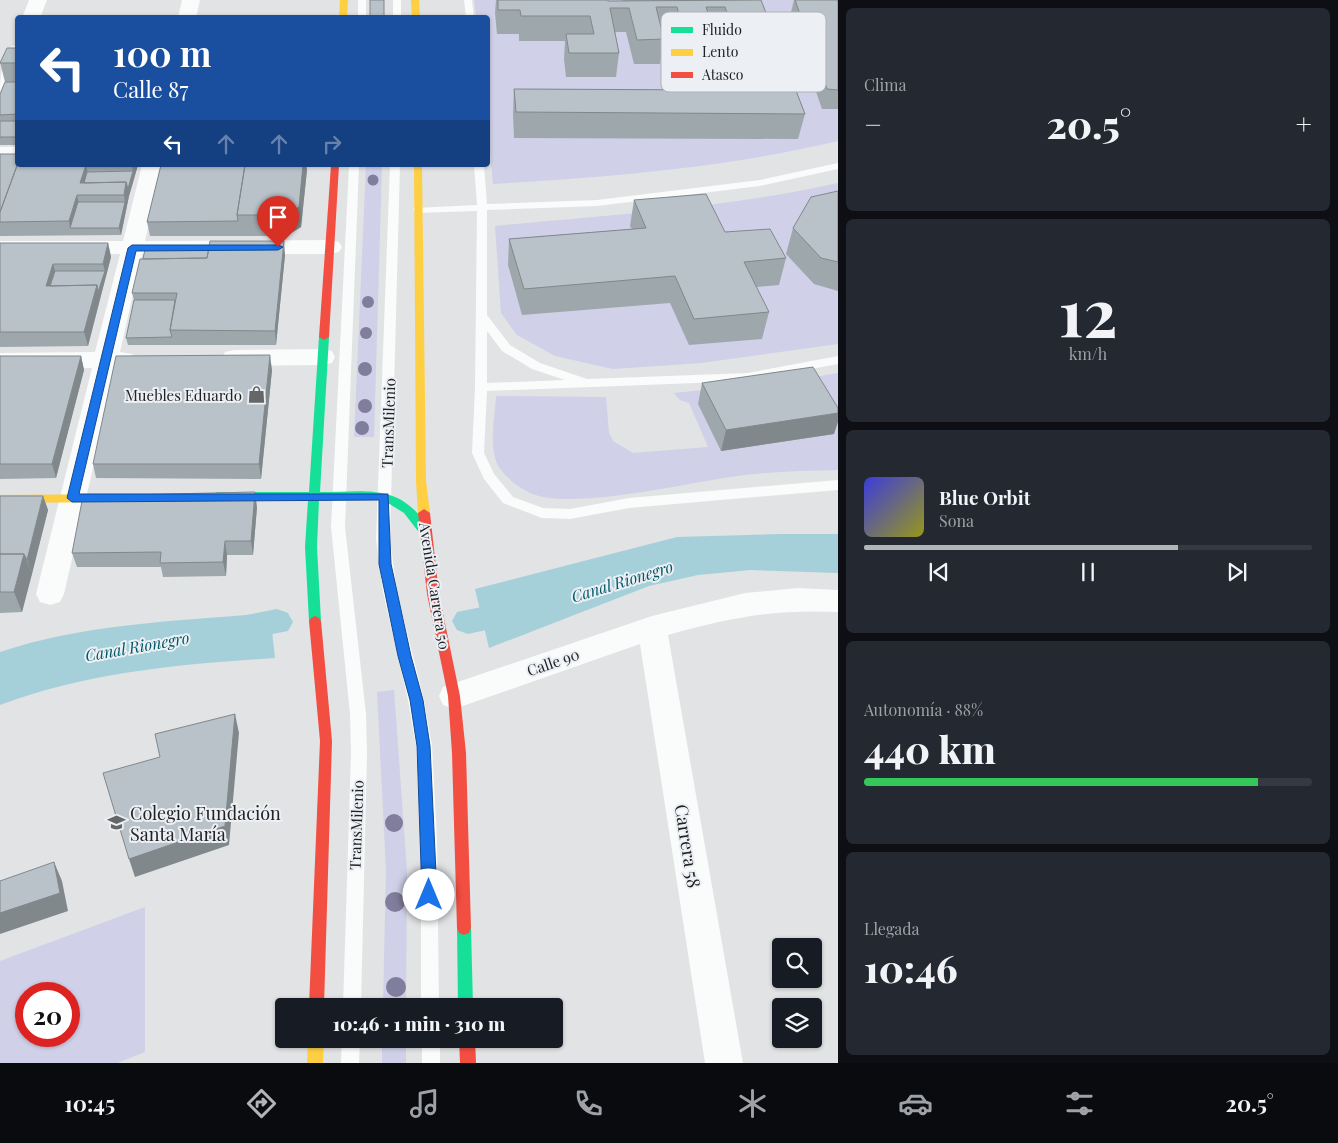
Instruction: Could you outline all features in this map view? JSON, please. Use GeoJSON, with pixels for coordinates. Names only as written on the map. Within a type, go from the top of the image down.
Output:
{"type":"FeatureCollection","features":[{"type":"Feature","properties":{"kind":"main road"},"geometry":{"type":"LineString","coordinates":[[343,15],[344,0]]}},
{"type":"Feature","properties":{"kind":"main road"},"geometry":{"type":"LineString","coordinates":[[415,0],[416,15]]}},
{"type":"Feature","properties":{"kind":"main road"},"geometry":{"type":"LineString","coordinates":[[317,998],[326,749],[313,602],[312,495],[332,247],[335,167]]}},
{"type":"Feature","properties":{"kind":"main road","name":"Avenida Carrera 50"},"geometry":{"type":"LineString","coordinates":[[418,167],[420,450],[425,532],[433,594],[454,696],[459,753],[466,998]]}},
{"type":"Feature","properties":{"kind":"main road"},"geometry":{"type":"LineString","coordinates":[[201,496],[384,496],[397,500],[407,506],[425,532]]}},
{"type":"Feature","properties":{"kind":"main road"},"geometry":{"type":"LineString","coordinates":[[0,499],[132,498]]}},
{"type":"Feature","properties":{"kind":"main road"},"geometry":{"type":"LineString","coordinates":[[467,1048],[468,1063]]}},
{"type":"Feature","properties":{"kind":"street"},"geometry":{"type":"LineString","coordinates":[[32,15],[38,0]]}},
{"type":"Feature","properties":{"kind":"street"},"geometry":{"type":"LineString","coordinates":[[188,15],[191,0]]}},
{"type":"Feature","properties":{"kind":"street"},"geometry":{"type":"LineString","coordinates":[[0,94],[15,57]]}},
{"type":"Feature","properties":{"kind":"street"},"geometry":{"type":"LineString","coordinates":[[0,153],[15,153]]}},
{"type":"Feature","properties":{"kind":"street"},"geometry":{"type":"LineString","coordinates":[[50,594],[152,167]]}},
{"type":"Feature","properties":{"kind":"street"},"geometry":{"type":"LineString","coordinates":[[0,248],[332,247]]}},
{"type":"Feature","properties":{"kind":"street"},"geometry":{"type":"LineString","coordinates":[[214,358],[323,357]]}},
{"type":"Feature","properties":{"kind":"street"},"geometry":{"type":"LineString","coordinates":[[0,361],[145,360]]}},
{"type":"Feature","properties":{"kind":"street","name":"Calle 90"},"geometry":{"type":"LineString","coordinates":[[454,696],[652,628],[745,604],[798,599],[838,601]]}},
{"type":"Feature","properties":{"kind":"street","name":"Carrera 58"},"geometry":{"type":"LineString","coordinates":[[652,628],[724,1063]]}},
{"type":"Feature","properties":{"kind":"lane"},"geometry":{"type":"LineString","coordinates":[[362,0],[362,15]]}},
{"type":"Feature","properties":{"kind":"lane"},"geometry":{"type":"LineString","coordinates":[[397,0],[397,15]]}},
{"type":"Feature","properties":{"kind":"lane"},"geometry":{"type":"LineString","coordinates":[[468,0],[470,15]]}},
{"type":"Feature","properties":{"kind":"lane"},"geometry":{"type":"LineString","coordinates":[[418,210],[597,203],[760,182],[838,166]]}},
{"type":"Feature","properties":{"kind":"lane","name":"TransMilenio"},"geometry":{"type":"LineString","coordinates":[[352,998],[359,743],[358,714],[338,527],[354,167]]}},
{"type":"Feature","properties":{"kind":"lane","name":"TransMilenio"},"geometry":{"type":"LineString","coordinates":[[395,167],[388,450],[384,496],[385,564],[406,664],[416,700],[424,746],[429,839],[430,998]]}},
{"type":"Feature","properties":{"kind":"lane"},"geometry":{"type":"LineString","coordinates":[[479,167],[482,207],[481,387],[478,453],[489,476],[508,500],[542,513],[570,514],[658,500],[838,485]]}},
{"type":"Feature","properties":{"kind":"lane"},"geometry":{"type":"LineString","coordinates":[[481,315],[506,348],[536,366],[592,384]]}},
{"type":"Feature","properties":{"kind":"lane"},"geometry":{"type":"LineString","coordinates":[[481,387],[748,377],[838,360]]}},
{"type":"Feature","properties":{"kind":"lane"},"geometry":{"type":"LineString","coordinates":[[319,1057],[335,1048]]}},
{"type":"Feature","properties":{"kind":"lane"},"geometry":{"type":"LineString","coordinates":[[431,1048],[431,1063]]}},
{"type":"Feature","properties":{"kind":"shaded area"},"geometry":{"type":"Polygon","coordinates":[[[474,0],[838,0],[838,141],[710,165],[580,178],[493,184],[490,153],[490,15],[476,15],[474,0]]]}},
{"type":"Feature","properties":{"kind":"shaded area"},"geometry":{"type":"Polygon","coordinates":[[[366,167],[382,167],[374,437],[354,437],[366,167]]]}},
{"type":"Feature","properties":{"kind":"shaded area"},"geometry":{"type":"Polygon","coordinates":[[[838,183],[838,344],[701,363],[613,369],[555,356],[517,335],[501,313],[495,226],[710,205],[796,192],[838,183]]]}},
{"type":"Feature","properties":{"kind":"shaded area"},"geometry":{"type":"Polygon","coordinates":[[[838,373],[838,470],[754,474],[605,497],[548,498],[528,492],[510,480],[501,470],[494,454],[493,434],[496,396],[606,397],[609,433],[613,441],[633,453],[708,447],[689,403],[680,400],[674,393],[792,381],[838,373]]]}},
{"type":"Feature","properties":{"kind":"shaded area"},"geometry":{"type":"Polygon","coordinates":[[[394,690],[407,871],[406,998],[383,998],[386,869],[377,692],[394,690]]]}},
{"type":"Feature","properties":{"kind":"shaded area"},"geometry":{"type":"Polygon","coordinates":[[[145,907],[145,1052],[117,1063],[0,1063],[0,961],[145,907]]]}},
{"type":"Feature","properties":{"kind":"shaded area"},"geometry":{"type":"Polygon","coordinates":[[[382,1048],[406,1048],[406,1063],[382,1063],[382,1048]]]}},
{"type":"Feature","properties":{"kind":"water"},"geometry":{"type":"Polygon","coordinates":[[[838,534],[838,573],[751,570],[698,575],[649,586],[489,648],[475,589],[677,537],[838,534]]]}},
{"type":"Feature","properties":{"kind":"water"},"geometry":{"type":"Polygon","coordinates":[[[270,613],[275,658],[135,671],[67,685],[0,705],[0,652],[33,642],[100,629],[168,621],[270,613]]]}},
{"type":"Feature","properties":{"kind":"building"},"geometry":{"type":"Polygon","coordinates":[[[370,0],[384,0],[384,15],[370,15],[370,0]]]}},
{"type":"Feature","properties":{"kind":"building"},"geometry":{"type":"Polygon","coordinates":[[[498,0],[761,0],[766,12],[727,12],[725,7],[706,7],[708,12],[678,12],[677,7],[656,7],[661,27],[661,39],[637,40],[629,8],[610,8],[619,53],[569,53],[566,34],[594,34],[590,16],[521,16],[520,10],[498,10],[498,0]]]}},
{"type":"Feature","properties":{"kind":"building"},"geometry":{"type":"Polygon","coordinates":[[[795,0],[837,0],[838,2],[838,90],[827,89],[826,86],[826,12],[799,12],[795,0]]]}},
{"type":"Feature","properties":{"kind":"building"},"geometry":{"type":"Polygon","coordinates":[[[7,48],[15,48],[15,63],[0,63],[7,48]]]}},
{"type":"Feature","properties":{"kind":"building"},"geometry":{"type":"Polygon","coordinates":[[[5,82],[15,82],[15,114],[0,115],[0,94],[5,82]]]}},
{"type":"Feature","properties":{"kind":"building"},"geometry":{"type":"Polygon","coordinates":[[[514,89],[797,92],[805,114],[516,112],[514,89]]]}},
{"type":"Feature","properties":{"kind":"building"},"geometry":{"type":"Polygon","coordinates":[[[0,121],[15,121],[15,137],[0,137],[0,121]]]}},
{"type":"Feature","properties":{"kind":"building"},"geometry":{"type":"Polygon","coordinates":[[[0,154],[15,154],[15,167],[17,167],[0,212],[0,154]]]}},
{"type":"Feature","properties":{"kind":"building"},"geometry":{"type":"Polygon","coordinates":[[[17,167],[85,167],[80,183],[126,182],[124,195],[77,195],[69,221],[0,222],[0,212],[17,167]]]}},
{"type":"Feature","properties":{"kind":"building"},"geometry":{"type":"Polygon","coordinates":[[[161,167],[245,167],[237,215],[238,221],[147,222],[161,167]]]}},
{"type":"Feature","properties":{"kind":"building"},"geometry":{"type":"Polygon","coordinates":[[[245,167],[303,167],[299,207],[284,215],[237,215],[245,167]]]}},
{"type":"Feature","properties":{"kind":"building"},"geometry":{"type":"Polygon","coordinates":[[[133,171],[128,189],[126,182],[84,183],[87,172],[133,171]]]}},
{"type":"Feature","properties":{"kind":"building"},"geometry":{"type":"Polygon","coordinates":[[[838,191],[838,262],[821,258],[793,228],[811,197],[838,191]]]}},
{"type":"Feature","properties":{"kind":"building"},"geometry":{"type":"Polygon","coordinates":[[[706,194],[725,232],[770,229],[786,258],[744,262],[769,312],[694,319],[675,276],[524,289],[509,239],[646,228],[634,200],[706,194]]]}},
{"type":"Feature","properties":{"kind":"building"},"geometry":{"type":"Polygon","coordinates":[[[78,202],[125,202],[119,228],[70,228],[78,202]]]}},
{"type":"Feature","properties":{"kind":"building"},"geometry":{"type":"Polygon","coordinates":[[[210,241],[284,241],[275,331],[170,330],[177,293],[132,293],[140,259],[207,258],[210,241]]]}},
{"type":"Feature","properties":{"kind":"building"},"geometry":{"type":"Polygon","coordinates":[[[0,243],[108,243],[103,264],[53,264],[46,286],[97,285],[84,332],[0,332],[0,243]]]}},
{"type":"Feature","properties":{"kind":"building"},"geometry":{"type":"Polygon","coordinates":[[[209,248],[207,258],[143,259],[145,249],[209,248]]]}},
{"type":"Feature","properties":{"kind":"building"},"geometry":{"type":"Polygon","coordinates":[[[55,271],[105,271],[98,292],[97,285],[50,286],[55,271]]]}},
{"type":"Feature","properties":{"kind":"building"},"geometry":{"type":"Polygon","coordinates":[[[134,300],[175,300],[170,330],[172,337],[126,338],[134,300]]]}},
{"type":"Feature","properties":{"kind":"building"},"geometry":{"type":"Polygon","coordinates":[[[270,355],[259,464],[93,464],[116,356],[270,355]]]}},
{"type":"Feature","properties":{"kind":"building"},"geometry":{"type":"Polygon","coordinates":[[[0,356],[81,356],[52,464],[0,464],[0,356]]]}},
{"type":"Feature","properties":{"kind":"building"},"geometry":{"type":"Polygon","coordinates":[[[813,367],[838,408],[838,413],[726,430],[702,383],[813,367]]]}},
{"type":"Feature","properties":{"kind":"building"},"geometry":{"type":"Polygon","coordinates":[[[255,492],[251,541],[225,541],[223,562],[160,563],[161,552],[72,553],[83,496],[255,492]]]}},
{"type":"Feature","properties":{"kind":"building"},"geometry":{"type":"Polygon","coordinates":[[[0,496],[43,496],[27,560],[24,554],[0,554],[0,496]]]}},
{"type":"Feature","properties":{"kind":"building"},"geometry":{"type":"Polygon","coordinates":[[[0,554],[24,554],[14,592],[0,592],[0,554]]]}},
{"type":"Feature","properties":{"kind":"building"},"geometry":{"type":"Polygon","coordinates":[[[235,714],[225,826],[129,859],[103,773],[160,757],[155,734],[235,714]]]}},
{"type":"Feature","properties":{"kind":"building"},"geometry":{"type":"Polygon","coordinates":[[[54,862],[60,893],[0,913],[0,881],[54,862]]]}},
{"type":"Feature","properties":{"kind":"waterway","name":"Canal Rionegro"},"geometry":{"type":"LineString","coordinates":[[468,621],[521,611]]}},
{"type":"Feature","properties":{"kind":"waterway","name":"Canal Rionegro"},"geometry":{"type":"LineString","coordinates":[[232,629],[277,622]]}},
{"type":"Feature","properties":{"kind":"traffic: fast"},"geometry":{"type":"LineString","coordinates":[[315,621],[311,547],[324,337]]}},
{"type":"Feature","properties":{"kind":"traffic: fast"},"geometry":{"type":"LineString","coordinates":[[217,496],[384,496],[408,510],[425,532]]}},
{"type":"Feature","properties":{"kind":"traffic: fast"},"geometry":{"type":"LineString","coordinates":[[464,928],[466,998]]}},
{"type":"Feature","properties":{"kind":"traffic: slow"},"geometry":{"type":"LineString","coordinates":[[343,15],[344,0]]}},
{"type":"Feature","properties":{"kind":"traffic: slow"},"geometry":{"type":"LineString","coordinates":[[415,0],[416,15]]}},
{"type":"Feature","properties":{"kind":"traffic: slow"},"geometry":{"type":"LineString","coordinates":[[418,167],[421,481],[424,513]]}},
{"type":"Feature","properties":{"kind":"traffic: slow"},"geometry":{"type":"LineString","coordinates":[[0,499],[119,498]]}},
{"type":"Feature","properties":{"kind":"traffic: slow"},"geometry":{"type":"LineString","coordinates":[[315,1063],[316,1048]]}},
{"type":"Feature","properties":{"kind":"traffic: jam"},"geometry":{"type":"LineString","coordinates":[[324,337],[335,167]]}},
{"type":"Feature","properties":{"kind":"traffic: jam"},"geometry":{"type":"LineString","coordinates":[[424,513],[433,594],[454,696],[459,753],[464,928]]}},
{"type":"Feature","properties":{"kind":"traffic: jam"},"geometry":{"type":"LineString","coordinates":[[315,621],[326,741],[317,998]]}},
{"type":"Feature","properties":{"kind":"traffic: jam"},"geometry":{"type":"LineString","coordinates":[[467,1048],[468,1063]]}},
{"type":"Feature","properties":{"kind":"place","name":"Muebles Eduardo"},"geometry":{"type":"Point","coordinates":[256,395]}},
{"type":"Feature","properties":{"kind":"place","name":"Colegio Fundación Santa María"},"geometry":{"type":"Point","coordinates":[116,823]}},
{"type":"Feature","properties":{"kind":"route"},"geometry":{"type":"LineString","coordinates":[[278,247],[132,248],[72,498],[384,496],[383,539],[385,564],[404,656],[416,700],[424,746],[429,839],[429,895]]}}]}
